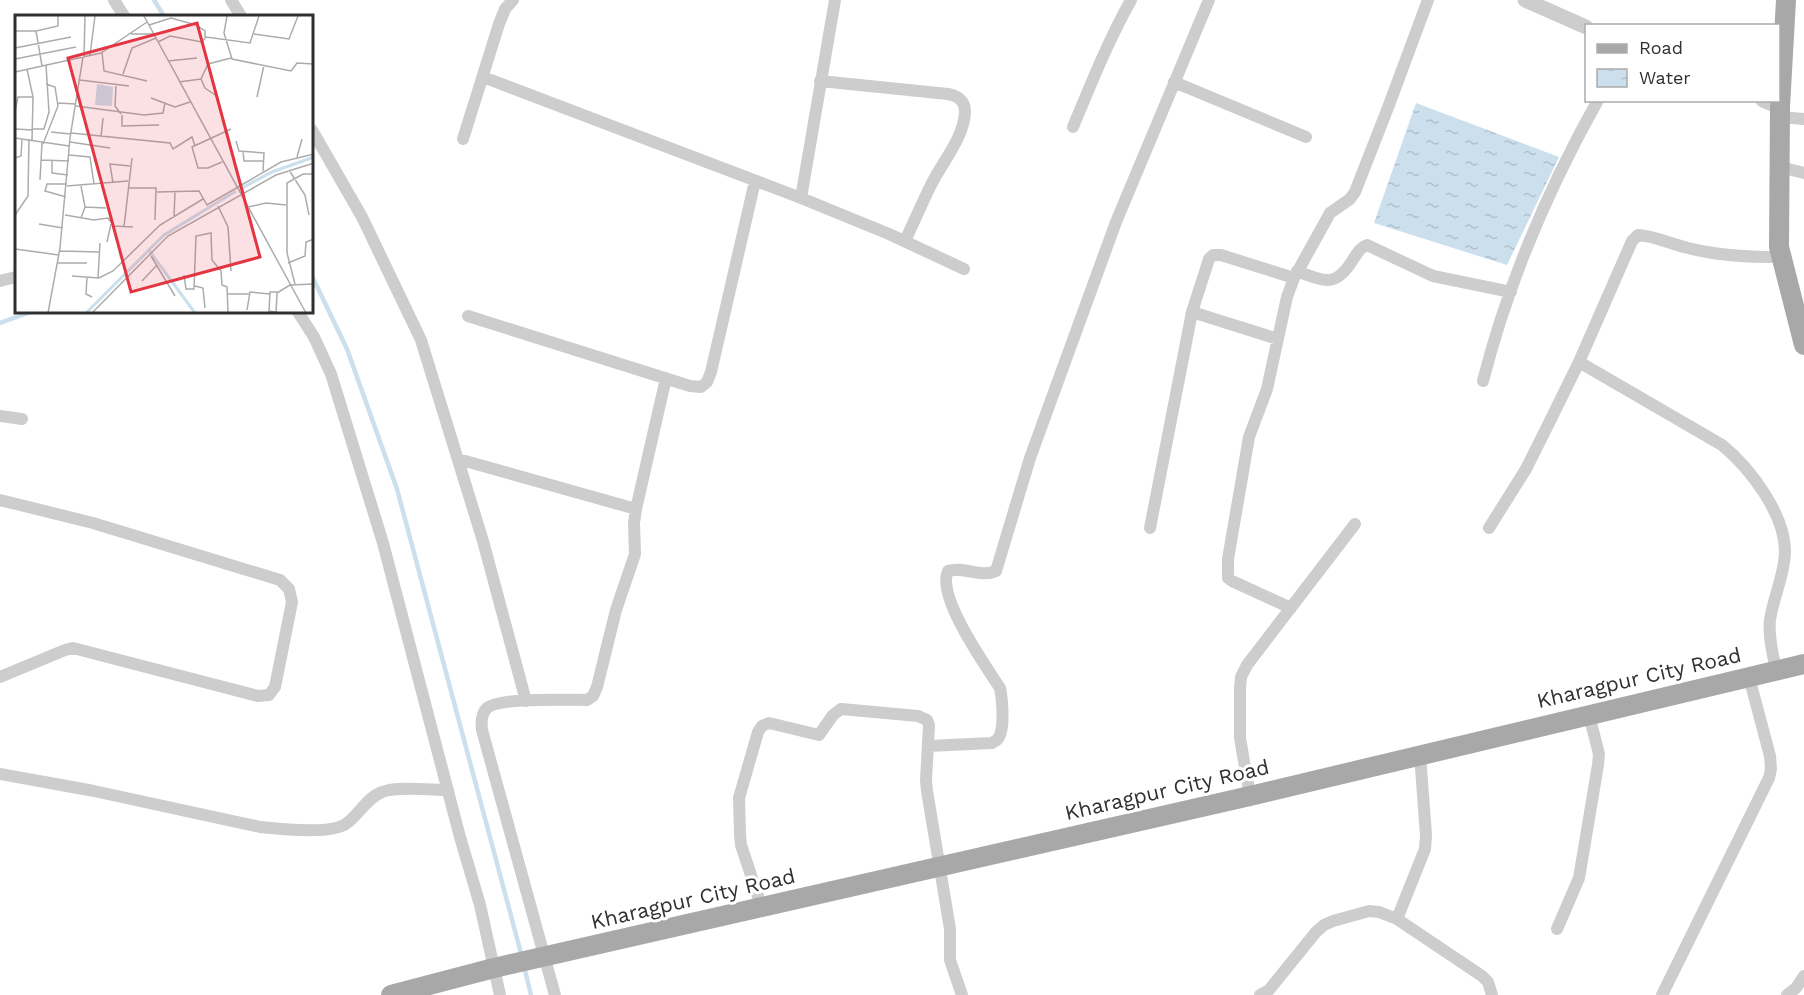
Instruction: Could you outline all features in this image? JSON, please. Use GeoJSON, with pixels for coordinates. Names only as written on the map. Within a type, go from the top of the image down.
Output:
{"type":"FeatureCollection","features":[{"type":"Feature","properties":{"kind":"main road"},"geometry":{"type":"LineString","coordinates":[[1780,59],[1786,0]]}},
{"type":"Feature","properties":{"kind":"main road"},"geometry":{"type":"LineString","coordinates":[[1775,108],[1780,167],[1779,247],[1804,345]]}},
{"type":"Feature","properties":{"kind":"main road","name":"Kharagpur City Road"},"geometry":{"type":"LineString","coordinates":[[391,995],[503,967],[1250,796],[1804,664]]}},
{"type":"Feature","properties":{"kind":"street"},"geometry":{"type":"LineString","coordinates":[[114,0],[123,15]]}},
{"type":"Feature","properties":{"kind":"street"},"geometry":{"type":"LineString","coordinates":[[231,0],[240,15]]}},
{"type":"Feature","properties":{"kind":"street"},"geometry":{"type":"LineString","coordinates":[[463,140],[505,9],[513,0]]}},
{"type":"Feature","properties":{"kind":"street"},"geometry":{"type":"LineString","coordinates":[[801,198],[835,0]]}},
{"type":"Feature","properties":{"kind":"street"},"geometry":{"type":"LineString","coordinates":[[1073,127],[1116,25],[1131,0]]}},
{"type":"Feature","properties":{"kind":"street"},"geometry":{"type":"LineString","coordinates":[[928,747],[992,743],[999,738],[1002,730],[1000,688],[954,612],[945,578],[948,571],[953,569],[989,574],[996,571],[1030,458],[1116,222],[1209,0]]}},
{"type":"Feature","properties":{"kind":"street"},"geometry":{"type":"LineString","coordinates":[[1291,608],[1228,578],[1227,570],[1249,437],[1265,395],[1287,297],[1295,275],[1330,213],[1350,199],[1355,192],[1428,0]]}},
{"type":"Feature","properties":{"kind":"street"},"geometry":{"type":"LineString","coordinates":[[1525,0],[1585,26]]}},
{"type":"Feature","properties":{"kind":"street"},"geometry":{"type":"LineString","coordinates":[[483,77],[801,198],[905,241],[964,269]]}},
{"type":"Feature","properties":{"kind":"street"},"geometry":{"type":"LineString","coordinates":[[820,81],[948,94],[957,96],[963,102],[965,111],[959,134],[905,241]]}},
{"type":"Feature","properties":{"kind":"street"},"geometry":{"type":"LineString","coordinates":[[1174,82],[1306,137]]}},
{"type":"Feature","properties":{"kind":"street"},"geometry":{"type":"LineString","coordinates":[[1483,381],[1525,252],[1553,189],[1597,102]]}},
{"type":"Feature","properties":{"kind":"street"},"geometry":{"type":"LineString","coordinates":[[1775,108],[1804,119]]}},
{"type":"Feature","properties":{"kind":"street"},"geometry":{"type":"LineString","coordinates":[[314,133],[362,217],[422,340],[483,542],[526,701]]}},
{"type":"Feature","properties":{"kind":"street"},"geometry":{"type":"LineString","coordinates":[[1780,167],[1804,173]]}},
{"type":"Feature","properties":{"kind":"street"},"geometry":{"type":"LineString","coordinates":[[468,316],[690,386],[701,387],[707,382],[716,350],[755,181]]}},
{"type":"Feature","properties":{"kind":"street"},"geometry":{"type":"LineString","coordinates":[[1488,528],[1526,469],[1579,362],[1632,241],[1638,235],[1689,249],[1747,257],[1781,257]]}},
{"type":"Feature","properties":{"kind":"street"},"geometry":{"type":"LineString","coordinates":[[1150,528],[1192,312],[1206,266],[1213,255],[1295,275],[1333,280],[1348,269],[1362,247],[1367,245],[1433,276],[1511,292]]}},
{"type":"Feature","properties":{"kind":"street"},"geometry":{"type":"LineString","coordinates":[[0,281],[15,277]]}},
{"type":"Feature","properties":{"kind":"street"},"geometry":{"type":"LineString","coordinates":[[1192,312],[1278,339]]}},
{"type":"Feature","properties":{"kind":"street"},"geometry":{"type":"LineString","coordinates":[[299,314],[314,337],[334,385],[383,543],[480,904],[503,967],[500,995]]}},
{"type":"Feature","properties":{"kind":"street"},"geometry":{"type":"LineString","coordinates":[[1579,362],[1722,445],[1733,454],[1756,482],[1779,519],[1785,540],[1783,572],[1770,619],[1776,670]]}},
{"type":"Feature","properties":{"kind":"street"},"geometry":{"type":"LineString","coordinates":[[555,995],[542,959],[481,720],[488,708],[496,704],[587,700],[593,696],[616,610],[635,554],[636,509],[666,378]]}},
{"type":"Feature","properties":{"kind":"street"},"geometry":{"type":"LineString","coordinates":[[0,416],[22,420]]}},
{"type":"Feature","properties":{"kind":"street"},"geometry":{"type":"LineString","coordinates":[[458,459],[636,509]]}},
{"type":"Feature","properties":{"kind":"street"},"geometry":{"type":"LineString","coordinates":[[0,500],[93,523],[280,580],[289,589],[292,602],[275,687],[269,695],[258,696],[73,648],[0,677]]}},
{"type":"Feature","properties":{"kind":"street"},"geometry":{"type":"LineString","coordinates":[[1250,796],[1240,738],[1241,677],[1247,665],[1355,524]]}},
{"type":"Feature","properties":{"kind":"street"},"geometry":{"type":"LineString","coordinates":[[1662,995],[1772,769],[1749,677]]}},
{"type":"Feature","properties":{"kind":"street"},"geometry":{"type":"LineString","coordinates":[[762,908],[741,845],[739,798],[758,732],[762,726],[769,723],[819,735],[833,715],[841,709],[918,716],[927,720],[929,725],[927,791],[950,929],[950,960],[962,995]]}},
{"type":"Feature","properties":{"kind":"street"},"geometry":{"type":"LineString","coordinates":[[1557,929],[1579,878],[1598,765],[1599,754],[1589,715]]}},
{"type":"Feature","properties":{"kind":"street"},"geometry":{"type":"LineString","coordinates":[[1397,919],[1425,849],[1420,755]]}},
{"type":"Feature","properties":{"kind":"street"},"geometry":{"type":"LineString","coordinates":[[0,774],[260,827],[281,829],[334,830],[345,825],[382,792],[448,790]]}},
{"type":"Feature","properties":{"kind":"street"},"geometry":{"type":"LineString","coordinates":[[1260,995],[1269,990],[1324,925],[1369,911],[1397,919],[1482,976],[1488,982],[1492,995]]}},
{"type":"Feature","properties":{"kind":"street"},"geometry":{"type":"LineString","coordinates":[[1787,995],[1796,988],[1804,976]]}},
{"type":"Feature","properties":{"kind":"water"},"geometry":{"type":"Polygon","coordinates":[[[1416,103],[1559,157],[1507,265],[1374,223],[1416,103]]]}},
{"type":"Feature","properties":{"kind":"waterway"},"geometry":{"type":"LineString","coordinates":[[154,0],[163,15]]}},
{"type":"Feature","properties":{"kind":"waterway"},"geometry":{"type":"LineString","coordinates":[[314,280],[347,349],[397,489],[522,957]]}},
{"type":"Feature","properties":{"kind":"waterway"},"geometry":{"type":"LineString","coordinates":[[0,323],[25,314]]}},
{"type":"Feature","properties":{"kind":"waterway"},"geometry":{"type":"LineString","coordinates":[[524,966],[531,995]]}}]}
